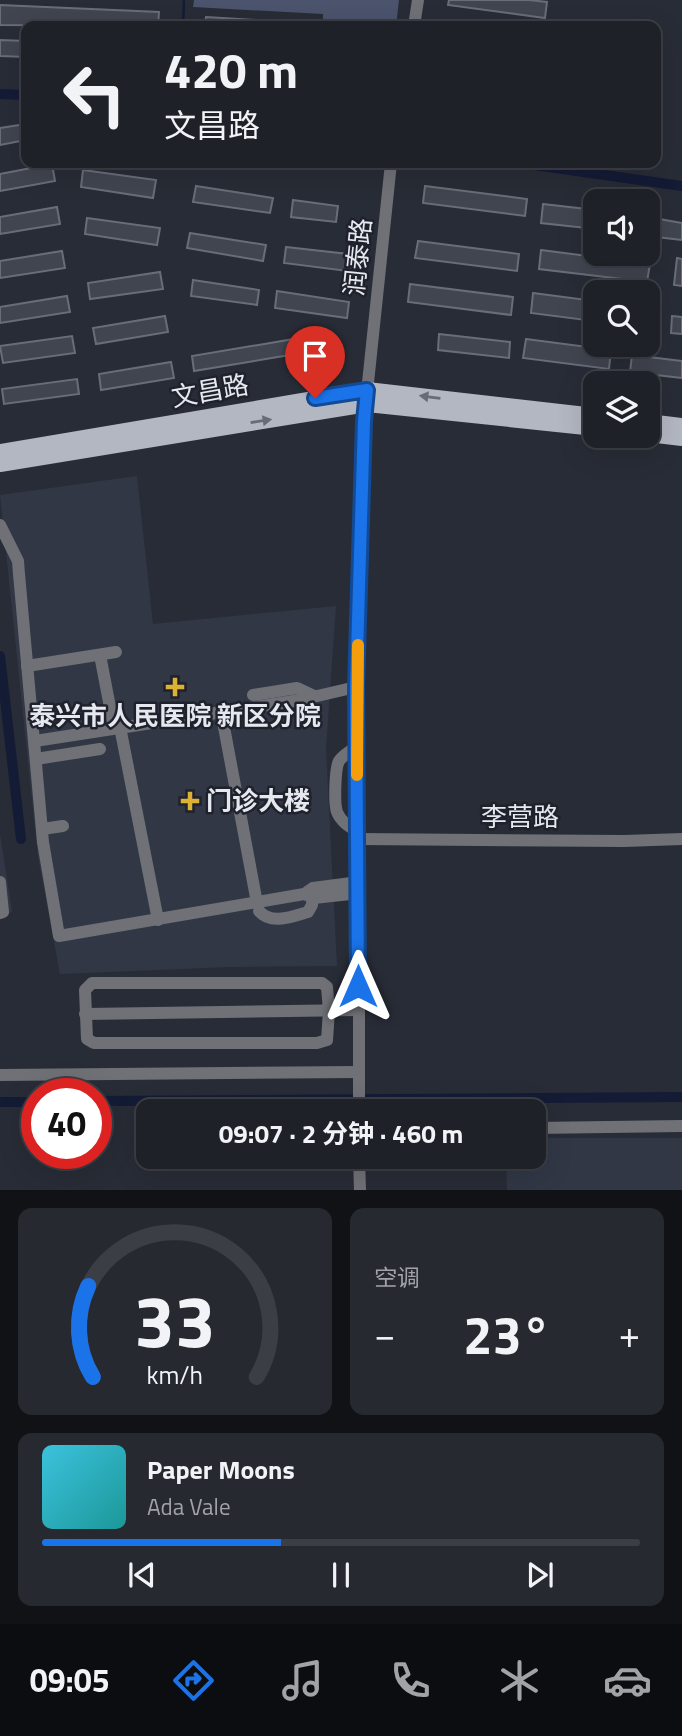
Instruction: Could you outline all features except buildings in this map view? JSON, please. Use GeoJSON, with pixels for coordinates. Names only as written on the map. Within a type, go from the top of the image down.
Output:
{"type":"FeatureCollection","features":[{"type":"Feature","properties":{"kind":"main road","name":"文昌路"},"geometry":{"type":"LineString","coordinates":[[0,452],[367,397],[583,415]]}},
{"type":"Feature","properties":{"kind":"main road","name":"文昌路"},"geometry":{"type":"LineString","coordinates":[[0,464],[367,397],[583,426]]}},
{"type":"Feature","properties":{"kind":"main road"},"geometry":{"type":"LineString","coordinates":[[660,423],[682,426]]}},
{"type":"Feature","properties":{"kind":"main road"},"geometry":{"type":"LineString","coordinates":[[660,435],[682,438]]}},
{"type":"Feature","properties":{"kind":"street"},"geometry":{"type":"LineString","coordinates":[[415,21],[418,0]]}},
{"type":"Feature","properties":{"kind":"street","name":"润泰路"},"geometry":{"type":"LineString","coordinates":[[359,1099],[356,687],[364,421],[390,168]]}},
{"type":"Feature","properties":{"kind":"street"},"geometry":{"type":"LineString","coordinates":[[0,525],[18,561],[42,829],[59,936],[258,907],[310,893],[359,888]]}},
{"type":"Feature","properties":{"kind":"street"},"geometry":{"type":"LineString","coordinates":[[27,666],[116,652]]}},
{"type":"Feature","properties":{"kind":"street"},"geometry":{"type":"LineString","coordinates":[[100,654],[158,920]]}},
{"type":"Feature","properties":{"kind":"street"},"geometry":{"type":"LineString","coordinates":[[35,741],[356,687]]}},
{"type":"Feature","properties":{"kind":"street"},"geometry":{"type":"LineString","coordinates":[[253,695],[298,688],[314,696]]}},
{"type":"Feature","properties":{"kind":"street"},"geometry":{"type":"LineString","coordinates":[[220,711],[258,907],[264,917],[277,919],[300,914],[307,912],[312,905],[310,893]]}},
{"type":"Feature","properties":{"kind":"street"},"geometry":{"type":"LineString","coordinates":[[357,747],[345,754],[337,764],[335,801],[337,812],[345,824],[358,835]]}},
{"type":"Feature","properties":{"kind":"street"},"geometry":{"type":"LineString","coordinates":[[36,759],[100,749]]}},
{"type":"Feature","properties":{"kind":"street"},"geometry":{"type":"LineString","coordinates":[[42,829],[63,826]]}},
{"type":"Feature","properties":{"kind":"street","name":"李营路"},"geometry":{"type":"LineString","coordinates":[[358,835],[624,841],[682,839]]}},
{"type":"Feature","properties":{"kind":"street"},"geometry":{"type":"LineString","coordinates":[[0,882],[3,912],[0,913]]}},
{"type":"Feature","properties":{"kind":"street"},"geometry":{"type":"LineString","coordinates":[[92,983],[322,983],[327,987],[329,1011],[327,1040],[317,1043],[94,1043],[87,1039],[85,1014],[85,990],[92,983]]}},
{"type":"Feature","properties":{"kind":"street"},"geometry":{"type":"LineString","coordinates":[[85,1014],[358,1010]]}},
{"type":"Feature","properties":{"kind":"street"},"geometry":{"type":"LineString","coordinates":[[0,1075],[358,1072]]}},
{"type":"Feature","properties":{"kind":"street"},"geometry":{"type":"LineString","coordinates":[[546,1128],[682,1126]]}},
{"type":"Feature","properties":{"kind":"street"},"geometry":{"type":"LineString","coordinates":[[359,1169],[360,1190]]}},
{"type":"Feature","properties":{"kind":"shaded area"},"geometry":{"type":"Polygon","coordinates":[[[194,0],[399,0],[397,21],[323,21],[323,14],[193,7],[194,0]]]}},
{"type":"Feature","properties":{"kind":"shaded area","name":"泰兴市人民医院 新区分院"},"geometry":{"type":"Polygon","coordinates":[[[137,476],[153,624],[336,606],[326,749],[337,966],[60,974],[38,857],[0,495],[137,476]]]}},
{"type":"Feature","properties":{"kind":"shaded area"},"geometry":{"type":"Polygon","coordinates":[[[0,834],[12,911],[0,920],[0,834]]]}},
{"type":"Feature","properties":{"kind":"shaded area"},"geometry":{"type":"Polygon","coordinates":[[[546,1138],[682,1138],[682,1190],[507,1190],[506,1169],[546,1169],[546,1138]]]}},
{"type":"Feature","properties":{"kind":"waterway"},"geometry":{"type":"LineString","coordinates":[[183,21],[184,0]]}},
{"type":"Feature","properties":{"kind":"waterway"},"geometry":{"type":"LineString","coordinates":[[0,94],[21,95]]}},
{"type":"Feature","properties":{"kind":"waterway"},"geometry":{"type":"LineString","coordinates":[[555,168],[682,186]]}},
{"type":"Feature","properties":{"kind":"waterway"},"geometry":{"type":"LineString","coordinates":[[0,656],[21,839]]}},
{"type":"Feature","properties":{"kind":"waterway"},"geometry":{"type":"LineString","coordinates":[[112,1101],[682,1097]]}},
{"type":"Feature","properties":{"kind":"waterway"},"geometry":{"type":"LineString","coordinates":[[0,1102],[21,1102]]}},
{"type":"Feature","properties":{"kind":"slow traffic"},"geometry":{"type":"LineString","coordinates":[[357,775],[358,645]]}},
{"type":"Feature","properties":{"kind":"place","name":"泰兴市人民医院 新区分院"},"geometry":{"type":"Point","coordinates":[175,687]}},
{"type":"Feature","properties":{"kind":"place","name":"门诊大楼"},"geometry":{"type":"Point","coordinates":[190,801]}},
{"type":"Feature","properties":{"kind":"route"},"geometry":{"type":"LineString","coordinates":[[315,398],[367,390],[356,687],[358,986]]}}]}
